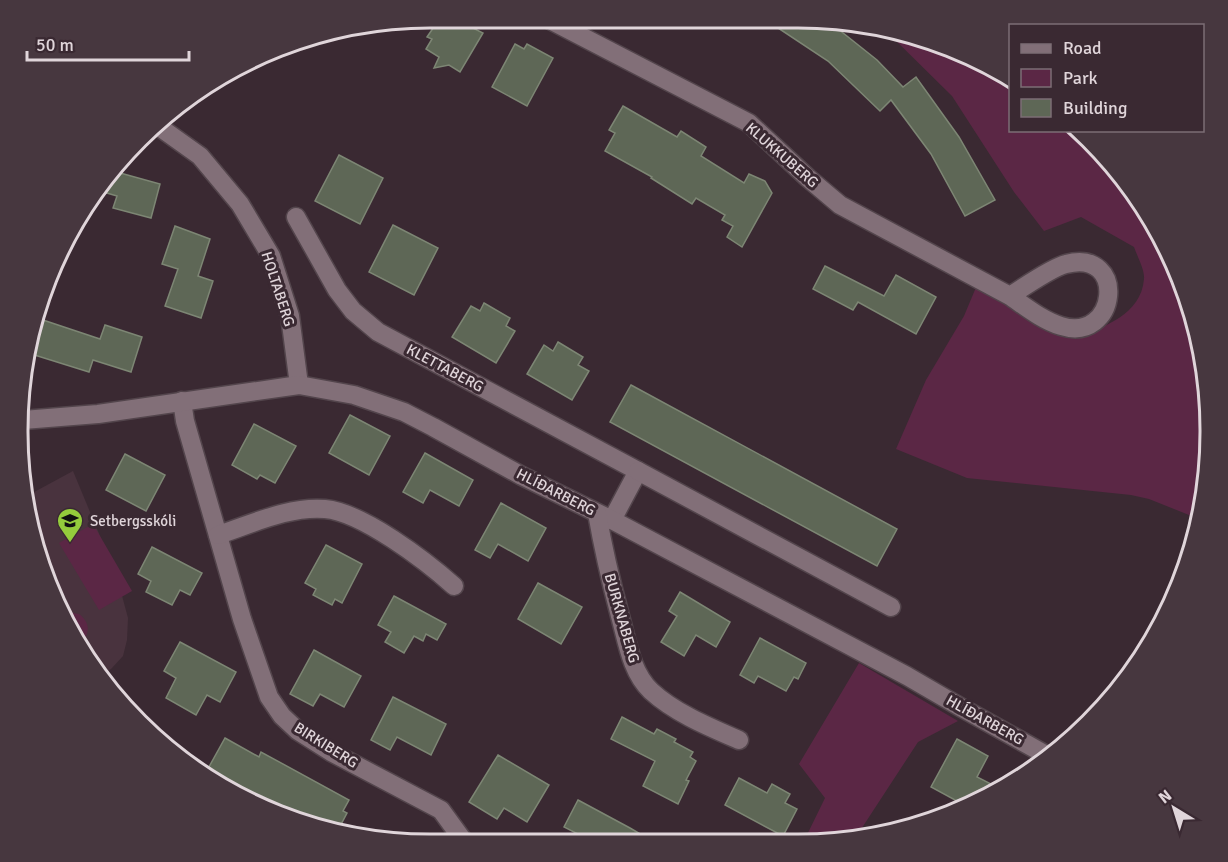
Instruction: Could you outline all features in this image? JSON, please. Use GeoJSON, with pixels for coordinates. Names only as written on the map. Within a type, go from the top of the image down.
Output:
{"type":"FeatureCollection","features":[{"type":"Feature","properties":{"kind":"street","name":"KLUKKUBERG"},"geometry":{"type":"LineString","coordinates":[[565,28],[749,123],[840,205],[1010,296],[1036,314],[1062,327],[1078,328],[1092,324],[1104,311],[1110,286],[1101,271],[1090,264],[1065,264],[1010,296]]}},
{"type":"Feature","properties":{"kind":"street","name":"HOLTABERG"},"geometry":{"type":"LineString","coordinates":[[164,130],[200,156],[240,204],[271,256],[290,316],[299,385]]}},
{"type":"Feature","properties":{"kind":"street","name":"KLETTABERG"},"geometry":{"type":"LineString","coordinates":[[296,217],[337,290],[353,311],[378,332],[891,607]]}},
{"type":"Feature","properties":{"kind":"street","name":"HLÍÐARBERG"},"geometry":{"type":"LineString","coordinates":[[28,420],[98,414],[299,385],[354,395],[404,412],[522,476],[605,517],[907,676],[1040,752]]}},
{"type":"Feature","properties":{"kind":"street","name":"BIRKIBERG"},"geometry":{"type":"LineString","coordinates":[[182,401],[185,421],[242,619],[269,697],[282,716],[298,731],[331,752],[441,810],[458,834]]}},
{"type":"Feature","properties":{"kind":"street"},"geometry":{"type":"LineString","coordinates":[[605,517],[638,471]]}},
{"type":"Feature","properties":{"kind":"street"},"geometry":{"type":"LineString","coordinates":[[218,535],[287,512],[324,509],[346,513],[368,524],[428,563],[454,586]]}},
{"type":"Feature","properties":{"kind":"street","name":"BURKNABERG"},"geometry":{"type":"LineString","coordinates":[[605,517],[611,583],[631,658],[640,677],[651,691],[670,704],[699,722],[739,740]]}},
{"type":"Feature","properties":{"kind":"shaded area","name":"Setbergsskóli"},"geometry":{"type":"Polygon","coordinates":[[[73,471],[117,577],[128,618],[127,640],[123,656],[108,671],[82,632],[59,585],[42,535],[33,492],[73,471]]]}},
{"type":"Feature","properties":{"kind":"green space"},"geometry":{"type":"Polygon","coordinates":[[[896,41],[951,59],[1009,89],[1009,132],[1066,132],[1100,166],[1132,207],[1146,230],[1169,277],[1192,352],[1199,405],[1199,457],[1191,516],[1149,499],[1131,495],[967,478],[896,449],[926,380],[964,316],[977,285],[1029,320],[1076,339],[1109,324],[1129,310],[1136,302],[1144,279],[1134,247],[1081,217],[1044,231],[1014,192],[952,96],[896,41]]]}},
{"type":"Feature","properties":{"kind":"green space"},"geometry":{"type":"Polygon","coordinates":[[[93,524],[132,591],[99,610],[59,543],[93,524]]]}},
{"type":"Feature","properties":{"kind":"green space"},"geometry":{"type":"Polygon","coordinates":[[[72,613],[83,617],[88,628],[86,636],[72,613]]]}},
{"type":"Feature","properties":{"kind":"green space"},"geometry":{"type":"Polygon","coordinates":[[[859,663],[958,721],[918,742],[862,828],[808,834],[825,798],[799,764],[859,663]]]}},
{"type":"Feature","properties":{"kind":"building"},"geometry":{"type":"Polygon","coordinates":[[[433,28],[473,28],[483,33],[460,72],[449,65],[434,68],[439,57],[426,49],[432,39],[427,37],[433,28]]]}},
{"type":"Feature","properties":{"kind":"building"},"geometry":{"type":"Polygon","coordinates":[[[778,28],[840,31],[877,60],[903,87],[916,77],[959,137],[995,200],[965,216],[931,154],[891,100],[880,111],[828,61],[778,28]]]}},
{"type":"Feature","properties":{"kind":"building"},"geometry":{"type":"Polygon","coordinates":[[[515,44],[524,49],[527,44],[553,58],[527,106],[492,87],[515,44]]]}},
{"type":"Feature","properties":{"kind":"building"},"geometry":{"type":"Polygon","coordinates":[[[623,106],[677,137],[681,131],[706,147],[701,156],[744,183],[749,174],[765,181],[772,193],[742,247],[727,237],[733,226],[722,220],[725,215],[696,198],[692,204],[652,177],[605,151],[615,133],[609,130],[623,106]]]}},
{"type":"Feature","properties":{"kind":"building"},"geometry":{"type":"Polygon","coordinates":[[[339,155],[383,178],[360,224],[315,201],[339,155]]]}},
{"type":"Feature","properties":{"kind":"building"},"geometry":{"type":"Polygon","coordinates":[[[122,173],[160,184],[151,218],[113,208],[117,196],[107,193],[122,173]]]}},
{"type":"Feature","properties":{"kind":"building"},"geometry":{"type":"Polygon","coordinates":[[[393,225],[438,248],[414,295],[369,272],[393,225]]]}},
{"type":"Feature","properties":{"kind":"building"},"geometry":{"type":"Polygon","coordinates":[[[175,226],[210,239],[198,276],[213,281],[201,318],[165,306],[178,269],[162,264],[175,226]]]}},
{"type":"Feature","properties":{"kind":"building"},"geometry":{"type":"Polygon","coordinates":[[[825,266],[884,296],[896,275],[936,297],[916,334],[858,302],[853,310],[813,289],[825,266]]]}},
{"type":"Feature","properties":{"kind":"building"},"geometry":{"type":"Polygon","coordinates":[[[484,303],[510,318],[506,326],[515,331],[496,363],[452,337],[471,306],[480,311],[484,303]]]}},
{"type":"Feature","properties":{"kind":"building"},"geometry":{"type":"Polygon","coordinates":[[[44,320],[100,339],[105,325],[142,337],[131,372],[93,360],[89,372],[35,355],[44,320]]]}},
{"type":"Feature","properties":{"kind":"building"},"geometry":{"type":"Polygon","coordinates":[[[558,342],[583,357],[578,365],[589,371],[572,400],[527,374],[544,345],[553,351],[558,342]]]}},
{"type":"Feature","properties":{"kind":"building"},"geometry":{"type":"Polygon","coordinates":[[[631,385],[897,529],[877,566],[610,422],[631,385]]]}},
{"type":"Feature","properties":{"kind":"building"},"geometry":{"type":"Polygon","coordinates":[[[350,415],[390,436],[369,475],[329,453],[350,415]]]}},
{"type":"Feature","properties":{"kind":"building"},"geometry":{"type":"Polygon","coordinates":[[[254,424],[296,446],[275,483],[260,475],[257,479],[232,465],[254,424]]]}},
{"type":"Feature","properties":{"kind":"building"},"geometry":{"type":"Polygon","coordinates":[[[425,453],[473,480],[459,506],[430,490],[423,503],[403,492],[425,453]]]}},
{"type":"Feature","properties":{"kind":"building"},"geometry":{"type":"Polygon","coordinates":[[[125,454],[165,475],[146,511],[106,490],[125,454]]]}},
{"type":"Feature","properties":{"kind":"building"},"geometry":{"type":"Polygon","coordinates":[[[501,503],[546,528],[528,561],[498,544],[490,558],[475,550],[501,503]]]}},
{"type":"Feature","properties":{"kind":"building"},"geometry":{"type":"Polygon","coordinates":[[[326,545],[362,564],[342,603],[335,599],[332,605],[313,595],[316,589],[305,583],[326,545]]]}},
{"type":"Feature","properties":{"kind":"building"},"geometry":{"type":"Polygon","coordinates":[[[152,547],[202,573],[190,595],[180,590],[172,605],[146,592],[151,581],[138,574],[152,547]]]}},
{"type":"Feature","properties":{"kind":"building"},"geometry":{"type":"Polygon","coordinates":[[[538,583],[582,607],[561,644],[518,619],[538,583]]]}},
{"type":"Feature","properties":{"kind":"building"},"geometry":{"type":"Polygon","coordinates":[[[680,592],[730,622],[716,647],[696,635],[684,656],[661,642],[677,616],[669,611],[680,592]]]}},
{"type":"Feature","properties":{"kind":"building"},"geometry":{"type":"Polygon","coordinates":[[[394,596],[446,624],[437,640],[426,634],[423,641],[414,636],[404,653],[385,642],[391,632],[378,625],[394,596]]]}},
{"type":"Feature","properties":{"kind":"building"},"geometry":{"type":"Polygon","coordinates":[[[760,638],[806,663],[798,679],[794,677],[786,691],[758,676],[754,683],[740,675],[760,638]]]}},
{"type":"Feature","properties":{"kind":"building"},"geometry":{"type":"Polygon","coordinates":[[[180,642],[236,672],[220,702],[207,695],[196,715],[166,698],[176,678],[164,671],[180,642]]]}},
{"type":"Feature","properties":{"kind":"building"},"geometry":{"type":"Polygon","coordinates":[[[314,650],[361,676],[344,707],[320,694],[313,706],[290,694],[314,650]]]}},
{"type":"Feature","properties":{"kind":"building"},"geometry":{"type":"Polygon","coordinates":[[[393,697],[446,724],[431,755],[397,737],[390,750],[371,740],[393,697]]]}},
{"type":"Feature","properties":{"kind":"building"},"geometry":{"type":"Polygon","coordinates":[[[622,717],[654,734],[657,729],[676,739],[674,742],[693,752],[690,757],[696,761],[686,780],[689,781],[678,804],[643,786],[655,761],[611,739],[622,717]]]}},
{"type":"Feature","properties":{"kind":"building"},"geometry":{"type":"Polygon","coordinates":[[[225,738],[259,757],[261,752],[349,800],[343,811],[347,813],[341,823],[302,812],[253,792],[209,767],[225,738]]]}},
{"type":"Feature","properties":{"kind":"building"},"geometry":{"type":"Polygon","coordinates":[[[957,739],[988,756],[977,777],[991,784],[956,801],[931,787],[957,739]]]}},
{"type":"Feature","properties":{"kind":"building"},"geometry":{"type":"Polygon","coordinates":[[[498,755],[549,785],[527,822],[504,808],[497,819],[469,802],[498,755]]]}},
{"type":"Feature","properties":{"kind":"building"},"geometry":{"type":"Polygon","coordinates":[[[739,778],[767,793],[772,784],[790,794],[785,803],[797,809],[784,834],[779,834],[725,805],[739,778]]]}},
{"type":"Feature","properties":{"kind":"building"},"geometry":{"type":"Polygon","coordinates":[[[578,800],[640,834],[578,834],[564,827],[578,800]]]}},
{"type":"Feature","properties":{"kind":"place","name":"Setbergsskóli"},"geometry":{"type":"Point","coordinates":[70,544]}}]}
